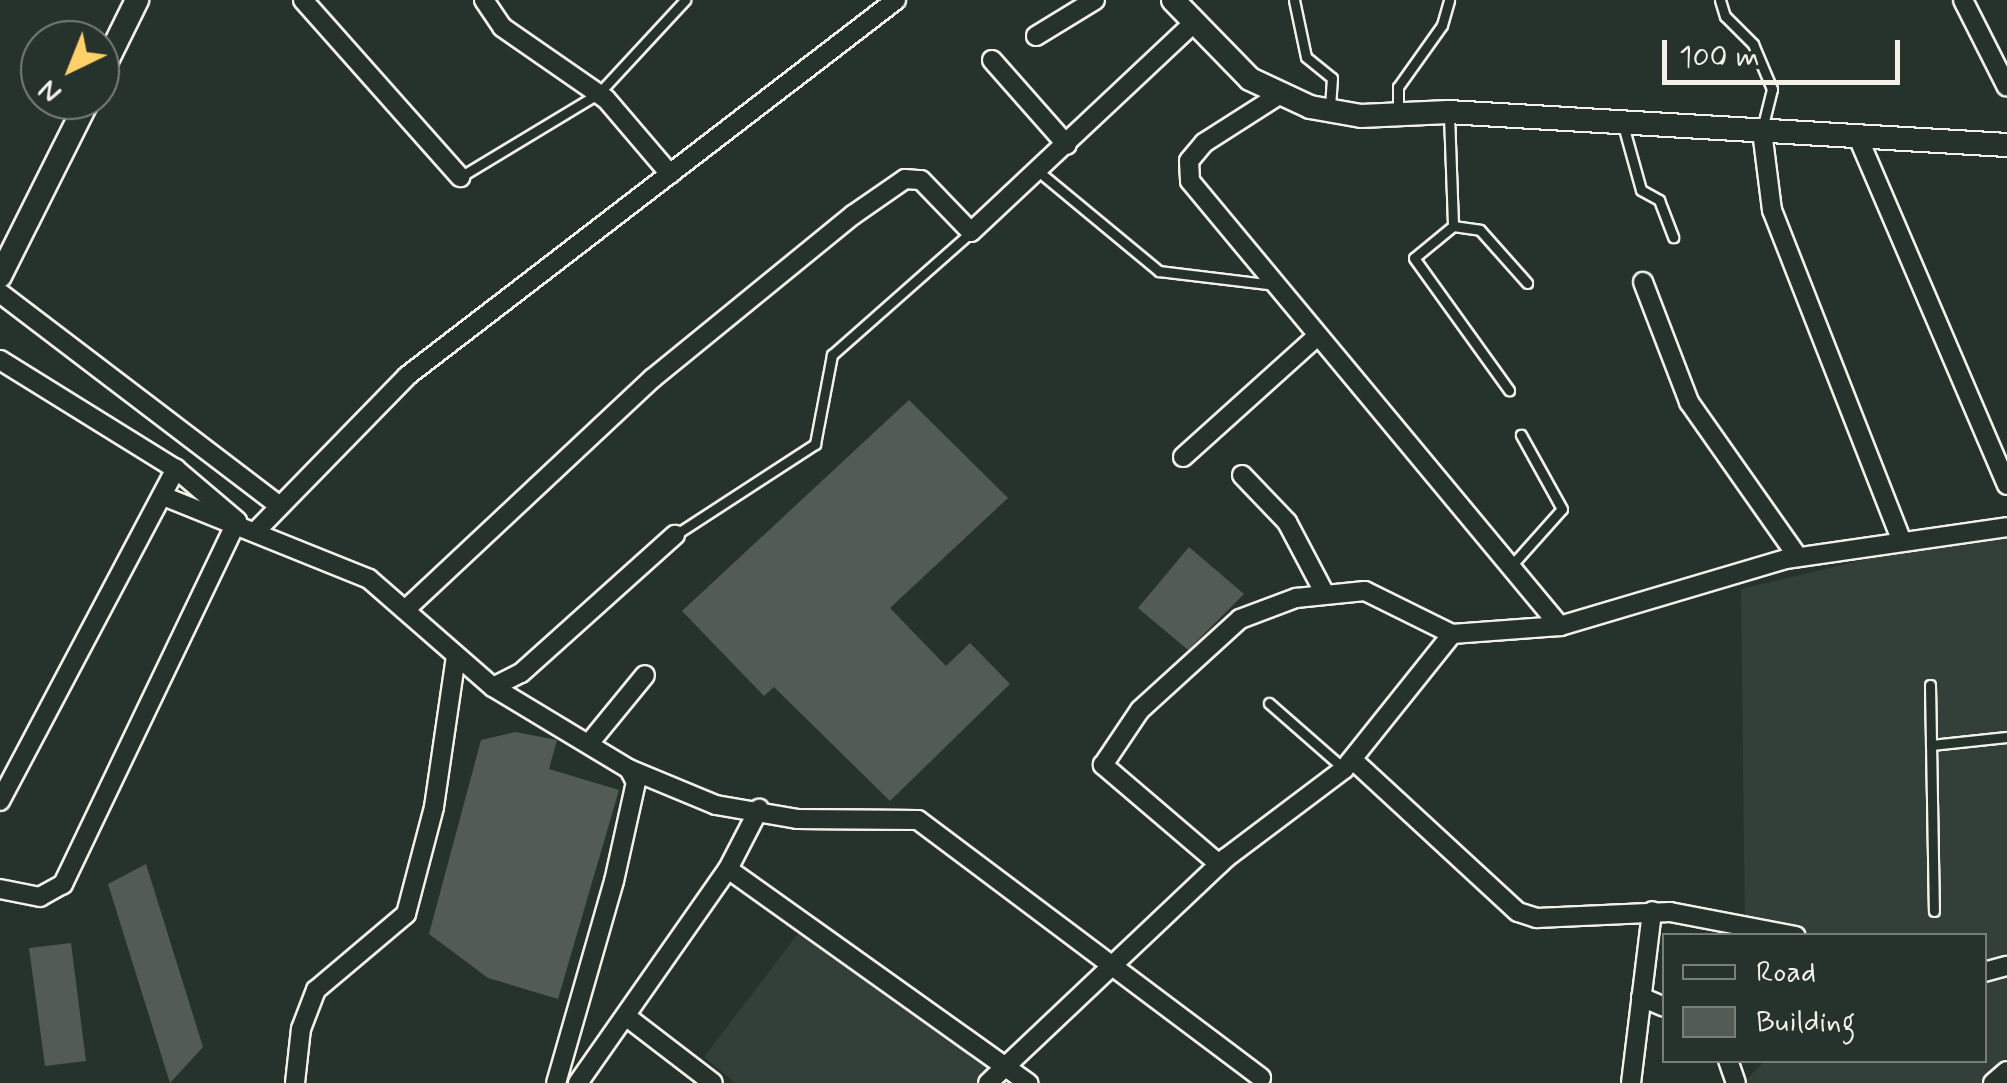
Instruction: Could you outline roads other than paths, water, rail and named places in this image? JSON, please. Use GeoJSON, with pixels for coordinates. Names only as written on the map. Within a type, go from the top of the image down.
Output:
{"type":"FeatureCollection","features":[{"type":"Feature","properties":{"kind":"main road"},"geometry":{"type":"LineString","coordinates":[[120,36],[138,0]]}},
{"type":"Feature","properties":{"kind":"main road"},"geometry":{"type":"LineString","coordinates":[[1173,0],[1250,79],[1279,94],[1330,110],[1448,112],[1860,142],[2007,145]]}},
{"type":"Feature","properties":{"kind":"main road"},"geometry":{"type":"LineString","coordinates":[[0,276],[78,120]]}},
{"type":"Feature","properties":{"kind":"street"},"geometry":{"type":"LineString","coordinates":[[303,0],[460,177]]}},
{"type":"Feature","properties":{"kind":"street"},"geometry":{"type":"LineString","coordinates":[[484,0],[502,27],[599,93],[670,174]]}},
{"type":"Feature","properties":{"kind":"street"},"geometry":{"type":"LineString","coordinates":[[256,531],[276,503],[407,376],[896,0]]}},
{"type":"Feature","properties":{"kind":"street"},"geometry":{"type":"LineString","coordinates":[[1036,36],[1095,0]]}},
{"type":"Feature","properties":{"kind":"street"},"geometry":{"type":"LineString","coordinates":[[1964,0],[2007,86]]}},
{"type":"Feature","properties":{"kind":"street"},"geometry":{"type":"LineString","coordinates":[[405,610],[653,378],[905,179],[922,180],[970,232],[1068,145],[1194,22]]}},
{"type":"Feature","properties":{"kind":"street"},"geometry":{"type":"LineString","coordinates":[[992,60],[1068,145]]}},
{"type":"Feature","properties":{"kind":"street"},"geometry":{"type":"LineString","coordinates":[[1279,94],[1188,161],[1190,181],[1268,284],[1560,626]]}},
{"type":"Feature","properties":{"kind":"street"},"geometry":{"type":"LineString","coordinates":[[1762,132],[1772,210],[1900,536]]}},
{"type":"Feature","properties":{"kind":"street"},"geometry":{"type":"LineString","coordinates":[[1860,142],[2007,485]]}},
{"type":"Feature","properties":{"kind":"street"},"geometry":{"type":"LineString","coordinates":[[1643,282],[1689,402],[1798,556]]}},
{"type":"Feature","properties":{"kind":"street"},"geometry":{"type":"LineString","coordinates":[[0,293],[276,503]]}},
{"type":"Feature","properties":{"kind":"street"},"geometry":{"type":"LineString","coordinates":[[1183,457],[1314,339]]}},
{"type":"Feature","properties":{"kind":"street"},"geometry":{"type":"LineString","coordinates":[[0,360],[176,468],[237,521]]}},
{"type":"Feature","properties":{"kind":"street"},"geometry":{"type":"LineString","coordinates":[[0,801],[176,468]]}},
{"type":"Feature","properties":{"kind":"street"},"geometry":{"type":"LineString","coordinates":[[1242,474],[1286,522],[1325,594]]}},
{"type":"Feature","properties":{"kind":"street"},"geometry":{"type":"LineString","coordinates":[[162,496],[237,521],[368,579],[493,687],[591,741],[628,769],[691,798],[797,819],[918,820],[1114,962],[1261,1078]]}},
{"type":"Feature","properties":{"kind":"street"},"geometry":{"type":"LineString","coordinates":[[0,888],[40,898],[64,884],[237,521]]}},
{"type":"Feature","properties":{"kind":"street"},"geometry":{"type":"LineString","coordinates":[[1220,864],[1104,765],[1140,710],[1240,619],[1325,594],[1386,598],[1452,634],[1560,626],[1798,556],[1900,536],[2007,526]]}},
{"type":"Feature","properties":{"kind":"street"},"geometry":{"type":"LineString","coordinates":[[493,687],[521,673],[674,535]]}},
{"type":"Feature","properties":{"kind":"street"},"geometry":{"type":"LineString","coordinates":[[988,1083],[1220,864],[1349,764],[1452,634]]}},
{"type":"Feature","properties":{"kind":"street"},"geometry":{"type":"LineString","coordinates":[[295,1083],[301,1029],[316,990],[406,914],[427,843],[456,657]]}},
{"type":"Feature","properties":{"kind":"street"},"geometry":{"type":"LineString","coordinates":[[591,741],[645,675]]}},
{"type":"Feature","properties":{"kind":"street"},"geometry":{"type":"LineString","coordinates":[[1349,764],[1518,912],[1537,918],[1652,911],[1779,933]]}},
{"type":"Feature","properties":{"kind":"street"},"geometry":{"type":"LineString","coordinates":[[556,1083],[614,881],[636,782],[628,769]]}},
{"type":"Feature","properties":{"kind":"street"},"geometry":{"type":"LineString","coordinates":[[578,1083],[728,869],[759,809]]}},
{"type":"Feature","properties":{"kind":"street"},"geometry":{"type":"LineString","coordinates":[[728,869],[1028,1083]]}},
{"type":"Feature","properties":{"kind":"street"},"geometry":{"type":"LineString","coordinates":[[1631,1083],[1652,911]]}},
{"type":"Feature","properties":{"kind":"street"},"geometry":{"type":"LineString","coordinates":[[1641,998],[1662,1005]]}},
{"type":"Feature","properties":{"kind":"street"},"geometry":{"type":"LineString","coordinates":[[627,1018],[714,1083]]}},
{"type":"Feature","properties":{"kind":"street"},"geometry":{"type":"LineString","coordinates":[[1993,1083],[2007,1071]]}},
{"type":"Feature","properties":{"kind":"lane"},"geometry":{"type":"LineString","coordinates":[[460,177],[599,93],[685,0]]}},
{"type":"Feature","properties":{"kind":"lane"},"geometry":{"type":"LineString","coordinates":[[1294,0],[1306,57],[1332,78],[1330,110]]}},
{"type":"Feature","properties":{"kind":"lane"},"geometry":{"type":"LineString","coordinates":[[1398,114],[1398,87],[1442,25],[1448,0]]}},
{"type":"Feature","properties":{"kind":"lane"},"geometry":{"type":"LineString","coordinates":[[1720,0],[1725,16],[1753,44],[1772,89],[1762,132]]}},
{"type":"Feature","properties":{"kind":"lane"},"geometry":{"type":"LineString","coordinates":[[1448,112],[1453,226]]}},
{"type":"Feature","properties":{"kind":"lane"},"geometry":{"type":"LineString","coordinates":[[1622,124],[1641,190],[1659,200],[1673,237]]}},
{"type":"Feature","properties":{"kind":"lane"},"geometry":{"type":"LineString","coordinates":[[1038,171],[1158,271],[1268,284]]}},
{"type":"Feature","properties":{"kind":"lane"},"geometry":{"type":"LineString","coordinates":[[1509,390],[1414,258],[1453,226],[1480,230],[1527,284]]}},
{"type":"Feature","properties":{"kind":"lane"},"geometry":{"type":"LineString","coordinates":[[674,535],[815,444],[832,356],[970,232]]}},
{"type":"Feature","properties":{"kind":"lane"},"geometry":{"type":"LineString","coordinates":[[1509,567],[1562,509],[1521,435]]}},
{"type":"Feature","properties":{"kind":"lane"},"geometry":{"type":"LineString","coordinates":[[1930,684],[1934,911]]}},
{"type":"Feature","properties":{"kind":"lane"},"geometry":{"type":"LineString","coordinates":[[1269,703],[1349,764]]}},
{"type":"Feature","properties":{"kind":"lane"},"geometry":{"type":"LineString","coordinates":[[1931,745],[2007,738]]}}]}
